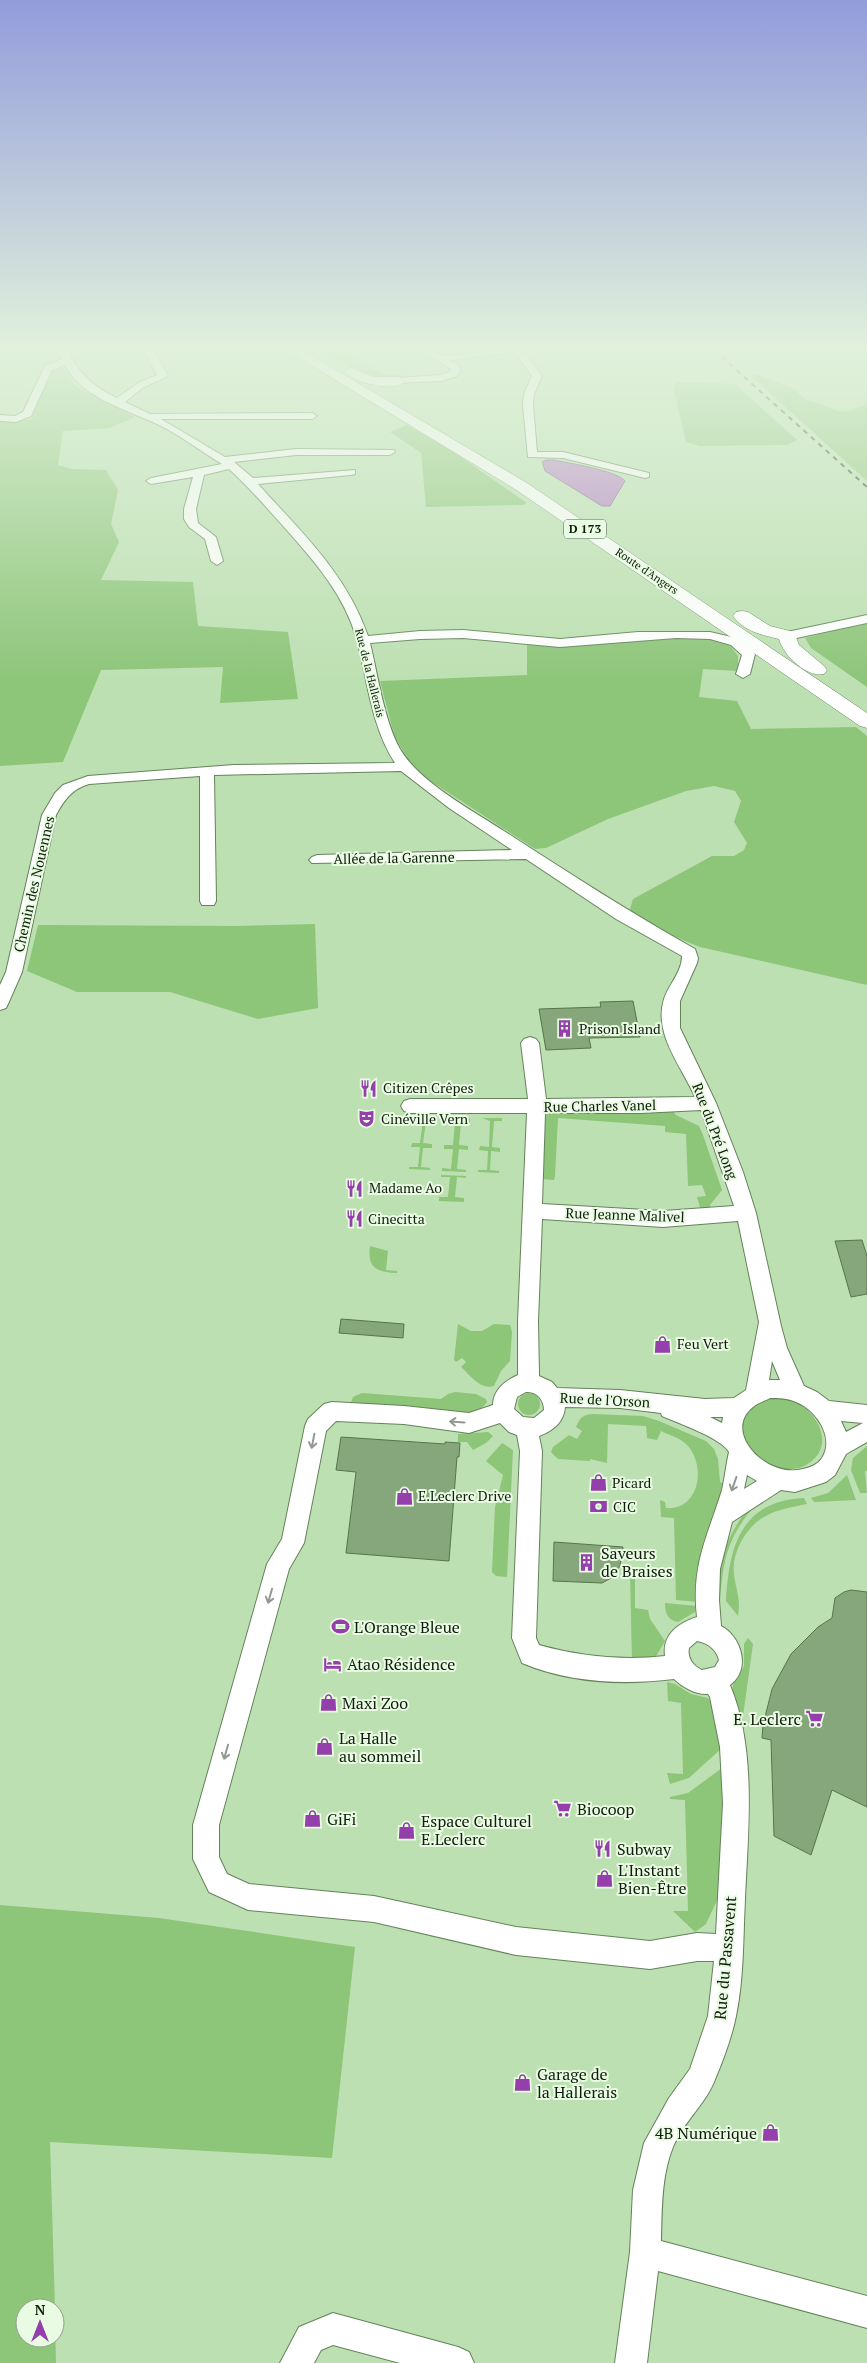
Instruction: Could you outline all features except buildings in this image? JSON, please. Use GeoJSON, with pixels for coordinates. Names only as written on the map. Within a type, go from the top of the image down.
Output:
{"type":"FeatureCollection","features":[{"type":"Feature","properties":{"kind":"highway","name":"Route d'Angers"},"geometry":{"type":"LineString","coordinates":[[478,460],[521,486],[867,722]]}},
{"type":"Feature","properties":{"kind":"highway","name":"Route d'Angers"},"geometry":{"type":"LineString","coordinates":[[490,460],[698,593],[867,709]]}},
{"type":"Feature","properties":{"kind":"highway"},"geometry":{"type":"LineString","coordinates":[[698,593],[711,597],[763,630],[788,636],[790,646],[823,677]]}},
{"type":"Feature","properties":{"kind":"street","name":"Rue de la Hallerais"},"geometry":{"type":"LineString","coordinates":[[224,460],[250,482],[314,552],[332,575],[350,605],[363,640],[385,731],[405,767],[416,778],[528,854],[630,920],[684,948]]}},
{"type":"Feature","properties":{"kind":"street"},"geometry":{"type":"LineString","coordinates":[[152,481],[201,472],[227,462],[239,460]]}},
{"type":"Feature","properties":{"kind":"street"},"geometry":{"type":"LineString","coordinates":[[585,460],[646,475]]}},
{"type":"Feature","properties":{"kind":"street"},"geometry":{"type":"LineString","coordinates":[[201,472],[198,476],[190,509],[190,519],[193,525],[210,537],[217,561]]}},
{"type":"Feature","properties":{"kind":"street"},"geometry":{"type":"LineString","coordinates":[[250,482],[351,472]]}},
{"type":"Feature","properties":{"kind":"street"},"geometry":{"type":"LineString","coordinates":[[788,636],[867,619]]}},
{"type":"Feature","properties":{"kind":"street"},"geometry":{"type":"LineString","coordinates":[[363,640],[460,634],[566,643],[640,634],[716,636],[731,640],[743,648],[750,657],[750,662],[743,674]]}},
{"type":"Feature","properties":{"kind":"street","name":"Chemin des Nouennes"},"geometry":{"type":"LineString","coordinates":[[0,1004],[14,972],[42,839],[49,815],[70,785],[88,780],[243,769],[405,767]]}},
{"type":"Feature","properties":{"kind":"street"},"geometry":{"type":"LineString","coordinates":[[207,772],[208,901]]}},
{"type":"Feature","properties":{"kind":"street","name":"Allée de la Garenne"},"geometry":{"type":"LineString","coordinates":[[471,854],[500,835]]}},
{"type":"Feature","properties":{"kind":"street","name":"Allée de la Garenne"},"geometry":{"type":"LineString","coordinates":[[317,860],[471,854],[528,854]]}},
{"type":"Feature","properties":{"kind":"street","name":"Rue du Pré Long"},"geometry":{"type":"LineString","coordinates":[[684,948],[691,958],[672,1000],[672,1029],[707,1102],[746,1213],[768,1323],[783,1367],[796,1392]]}},
{"type":"Feature","properties":{"kind":"street"},"geometry":{"type":"LineString","coordinates":[[410,1106],[537,1107],[530,1043]]}},
{"type":"Feature","properties":{"kind":"street","name":"Rue Charles Vanel"},"geometry":{"type":"LineString","coordinates":[[529,1383],[528,1321],[537,1107],[675,1106],[707,1102]]}},
{"type":"Feature","properties":{"kind":"street","name":"Rue Jeanne Malivel"},"geometry":{"type":"LineString","coordinates":[[533,1211],[663,1219],[746,1213]]}},
{"type":"Feature","properties":{"kind":"street","name":"Rue du Pré Long"},"geometry":{"type":"LineString","coordinates":[[756,1392],[768,1323]]}},
{"type":"Feature","properties":{"kind":"street"},"geometry":{"type":"LineString","coordinates":[[522,1383],[545,1388],[553,1397],[555,1409],[550,1419],[540,1426],[527,1428],[513,1424],[503,1410],[504,1395],[511,1387],[522,1383]]}},
{"type":"Feature","properties":{"kind":"street"},"geometry":{"type":"LineString","coordinates":[[710,1630],[706,1604],[712,1550],[739,1469],[731,1429],[737,1408],[745,1399],[756,1392],[782,1389],[796,1392],[816,1402],[824,1410],[832,1422],[837,1448],[832,1461],[823,1472],[809,1479],[793,1482],[777,1480],[762,1474],[749,1464],[736,1447]]}},
{"type":"Feature","properties":{"kind":"street","name":"Rue de l'Orson"},"geometry":{"type":"LineString","coordinates":[[553,1397],[620,1399],[705,1408],[737,1408]]}},
{"type":"Feature","properties":{"kind":"street","name":"Rue de l'Orson"},"geometry":{"type":"LineString","coordinates":[[658,1403],[720,1432],[736,1447]]}},
{"type":"Feature","properties":{"kind":"street"},"geometry":{"type":"LineString","coordinates":[[503,1410],[490,1417],[469,1422],[404,1415],[332,1411],[316,1426],[293,1544],[279,1564],[206,1825],[206,1859],[218,1882],[248,1897],[374,1910],[526,1942],[650,1956],[697,1947],[714,1947],[729,1950]]}},
{"type":"Feature","properties":{"kind":"street"},"geometry":{"type":"LineString","coordinates":[[824,1410],[867,1414]]}},
{"type":"Feature","properties":{"kind":"street"},"geometry":{"type":"LineString","coordinates":[[527,1428],[531,1451],[524,1638],[531,1655],[561,1664],[627,1670],[657,1670],[679,1666]]}},
{"type":"Feature","properties":{"kind":"street"},"geometry":{"type":"LineString","coordinates":[[837,1448],[867,1432]]}},
{"type":"Feature","properties":{"kind":"street"},"geometry":{"type":"LineString","coordinates":[[725,1514],[777,1480]]}},
{"type":"Feature","properties":{"kind":"street"},"geometry":{"type":"LineString","coordinates":[[689,1630],[710,1630],[726,1643],[730,1656],[728,1668],[724,1674],[714,1681],[701,1682],[694,1680],[679,1666],[676,1652],[679,1639],[689,1630]]}},
{"type":"Feature","properties":{"kind":"street","name":"Rue du Passavent"},"geometry":{"type":"LineString","coordinates":[[631,2363],[646,2252],[648,2190],[660,2143],[679,2108],[702,2077],[722,2016],[729,1950],[736,1802],[733,1747],[721,1693],[714,1681]]}},
{"type":"Feature","properties":{"kind":"street"},"geometry":{"type":"LineString","coordinates":[[646,2252],[867,2312]]}},
{"type":"Feature","properties":{"kind":"street"},"geometry":{"type":"LineString","coordinates":[[296,2363],[310,2338],[333,2329],[458,2363]]}},
{"type":"Feature","properties":{"kind":"green space"},"geometry":{"type":"Polygon","coordinates":[[[0,460],[59,460],[58,465],[72,469],[106,470],[118,490],[111,524],[119,542],[101,580],[193,582],[198,626],[288,632],[298,699],[220,703],[223,667],[101,670],[63,762],[0,766],[0,460]]]}},
{"type":"Feature","properties":{"kind":"green space"},"geometry":{"type":"Polygon","coordinates":[[[422,460],[465,460],[527,503],[522,505],[426,507],[422,460]]]}},
{"type":"Feature","properties":{"kind":"green space"},"geometry":{"type":"Polygon","coordinates":[[[844,460],[867,460],[867,481],[844,460]]]}},
{"type":"Feature","properties":{"kind":"green space"},"geometry":{"type":"Polygon","coordinates":[[[867,621],[867,687],[811,648],[805,638],[867,621]]]}},
{"type":"Feature","properties":{"kind":"green space"},"geometry":{"type":"Polygon","coordinates":[[[640,638],[699,638],[721,641],[728,644],[738,656],[738,671],[703,669],[699,697],[737,701],[751,729],[856,727],[867,736],[867,985],[700,947],[663,932],[632,913],[630,909],[633,899],[712,856],[734,856],[744,850],[747,843],[734,822],[741,801],[735,791],[714,786],[686,791],[608,819],[546,848],[535,849],[429,780],[409,762],[394,735],[380,681],[527,675],[527,645],[578,646],[640,638]]]}},
{"type":"Feature","properties":{"kind":"green space"},"geometry":{"type":"Polygon","coordinates":[[[315,924],[318,1008],[258,1019],[170,992],[77,992],[27,971],[38,925],[239,926],[315,924]]]}},
{"type":"Feature","properties":{"kind":"green space"},"geometry":{"type":"Polygon","coordinates":[[[673,1111],[676,1115],[699,1126],[703,1135],[722,1190],[710,1205],[710,1210],[701,1211],[697,1197],[706,1196],[702,1185],[688,1186],[686,1134],[665,1132],[665,1126],[558,1118],[554,1180],[540,1179],[543,1117],[550,1112],[673,1111]]]}},
{"type":"Feature","properties":{"kind":"green space"},"geometry":{"type":"Polygon","coordinates":[[[447,1118],[470,1118],[470,1123],[461,1123],[459,1145],[468,1146],[468,1150],[459,1149],[457,1169],[466,1170],[466,1172],[442,1171],[442,1168],[451,1169],[453,1149],[444,1149],[444,1145],[453,1145],[455,1122],[446,1122],[447,1118]]]}},
{"type":"Feature","properties":{"kind":"green space"},"geometry":{"type":"Polygon","coordinates":[[[482,1118],[502,1118],[502,1121],[494,1121],[492,1147],[500,1148],[500,1152],[491,1151],[490,1170],[499,1171],[499,1173],[478,1172],[478,1170],[487,1170],[488,1151],[479,1150],[480,1146],[489,1147],[490,1121],[482,1118]]]}},
{"type":"Feature","properties":{"kind":"green space"},"geometry":{"type":"Polygon","coordinates":[[[414,1119],[435,1119],[434,1121],[426,1121],[423,1143],[432,1144],[432,1148],[423,1148],[421,1167],[430,1168],[430,1170],[409,1169],[409,1167],[418,1167],[420,1147],[411,1147],[412,1143],[420,1143],[423,1121],[414,1119]]]}},
{"type":"Feature","properties":{"kind":"green space"},"geometry":{"type":"Polygon","coordinates":[[[441,1175],[466,1176],[466,1178],[457,1177],[455,1197],[464,1198],[464,1202],[439,1201],[439,1197],[448,1197],[450,1177],[441,1177],[441,1175]]]}},
{"type":"Feature","properties":{"kind":"green space"},"geometry":{"type":"Polygon","coordinates":[[[370,1246],[388,1251],[386,1270],[397,1271],[397,1273],[384,1272],[375,1268],[370,1260],[370,1246]]]}},
{"type":"Feature","properties":{"kind":"green space"},"geometry":{"type":"Polygon","coordinates":[[[458,1324],[471,1331],[482,1331],[494,1324],[510,1325],[512,1332],[510,1361],[501,1371],[494,1386],[484,1386],[472,1378],[461,1367],[466,1362],[462,1358],[456,1362],[454,1360],[458,1324]]]}},
{"type":"Feature","properties":{"kind":"green space"},"geometry":{"type":"Polygon","coordinates":[[[455,1392],[476,1394],[486,1399],[487,1402],[483,1407],[470,1413],[350,1405],[353,1397],[362,1393],[441,1399],[455,1392]]]}},
{"type":"Feature","properties":{"kind":"green space"},"geometry":{"type":"Polygon","coordinates":[[[529,1393],[537,1396],[540,1404],[537,1412],[529,1415],[521,1412],[518,1404],[521,1396],[529,1393]]]}},
{"type":"Feature","properties":{"kind":"green space"},"geometry":{"type":"Polygon","coordinates":[[[767,1398],[794,1401],[811,1414],[820,1428],[822,1445],[819,1453],[813,1460],[800,1468],[785,1469],[770,1465],[757,1457],[747,1446],[741,1433],[742,1420],[750,1407],[767,1398]]]}},
{"type":"Feature","properties":{"kind":"green space"},"geometry":{"type":"Polygon","coordinates":[[[592,1414],[643,1416],[706,1441],[714,1449],[718,1459],[720,1482],[727,1485],[711,1528],[697,1602],[676,1600],[674,1518],[661,1517],[660,1500],[665,1502],[666,1508],[677,1507],[686,1502],[693,1494],[697,1485],[698,1474],[697,1463],[693,1453],[684,1442],[661,1431],[657,1440],[647,1438],[646,1426],[608,1424],[607,1463],[590,1459],[590,1461],[558,1459],[551,1452],[553,1447],[569,1435],[577,1439],[582,1431],[576,1427],[579,1421],[584,1416],[592,1414]]]}},
{"type":"Feature","properties":{"kind":"green space"},"geometry":{"type":"Polygon","coordinates":[[[488,1432],[493,1436],[486,1443],[473,1450],[467,1442],[458,1442],[458,1434],[488,1432]]]}},
{"type":"Feature","properties":{"kind":"green space"},"geometry":{"type":"Polygon","coordinates":[[[502,1443],[513,1450],[507,1577],[496,1576],[492,1572],[495,1507],[503,1475],[486,1461],[502,1443]]]}},
{"type":"Feature","properties":{"kind":"green space"},"geometry":{"type":"Polygon","coordinates":[[[867,1446],[867,1471],[865,1471],[867,1493],[860,1493],[851,1470],[853,1458],[867,1446]]]}},
{"type":"Feature","properties":{"kind":"green space"},"geometry":{"type":"Polygon","coordinates":[[[847,1475],[856,1500],[814,1502],[811,1498],[828,1493],[847,1475]]]}},
{"type":"Feature","properties":{"kind":"green space"},"geometry":{"type":"Polygon","coordinates":[[[804,1498],[807,1504],[786,1508],[759,1520],[742,1540],[735,1557],[734,1566],[739,1599],[738,1616],[726,1601],[731,1562],[735,1545],[742,1530],[752,1517],[766,1508],[783,1501],[804,1498]]]}},
{"type":"Feature","properties":{"kind":"green space"},"geometry":{"type":"Polygon","coordinates":[[[754,1502],[756,1504],[746,1516],[728,1550],[720,1602],[716,1602],[718,1574],[725,1548],[737,1524],[754,1502]]]}},
{"type":"Feature","properties":{"kind":"green space"},"geometry":{"type":"Polygon","coordinates":[[[630,1573],[635,1573],[635,1608],[648,1610],[650,1619],[665,1641],[655,1658],[632,1662],[630,1573]]]}},
{"type":"Feature","properties":{"kind":"green space"},"geometry":{"type":"Polygon","coordinates":[[[665,1603],[697,1606],[695,1612],[678,1622],[667,1615],[665,1603]]]}},
{"type":"Feature","properties":{"kind":"green space"},"geometry":{"type":"Polygon","coordinates":[[[748,1638],[753,1644],[741,1731],[732,1694],[733,1685],[744,1666],[744,1644],[748,1638]]]}},
{"type":"Feature","properties":{"kind":"green space"},"geometry":{"type":"Polygon","coordinates":[[[667,1682],[675,1684],[691,1694],[708,1698],[713,1704],[723,1747],[689,1778],[670,1784],[667,1773],[683,1774],[681,1703],[668,1701],[667,1682]]]}},
{"type":"Feature","properties":{"kind":"green space"},"geometry":{"type":"Polygon","coordinates":[[[726,1765],[719,1896],[706,1924],[695,1932],[673,1911],[688,1911],[685,1800],[670,1799],[670,1797],[688,1793],[726,1765]]]}},
{"type":"Feature","properties":{"kind":"green space"},"geometry":{"type":"Polygon","coordinates":[[[0,1905],[159,1918],[355,1947],[332,2158],[50,2142],[55,2298],[15,2298],[15,2348],[56,2348],[56,2363],[0,2363],[0,1905]]]}},
{"type":"Feature","properties":{"kind":"shaded area"},"geometry":{"type":"Polygon","coordinates":[[[555,460],[581,465],[613,474],[625,481],[610,506],[602,506],[545,471],[542,462],[555,460]]]}},
{"type":"Feature","properties":{"kind":"railway"},"geometry":{"type":"LineString","coordinates":[[837,460],[867,487]]}},
{"type":"Feature","properties":{"kind":"place","name":"Prison Island"},"geometry":{"type":"Point","coordinates":[565,1029]}},
{"type":"Feature","properties":{"kind":"place","name":"Citizen Crêpes"},"geometry":{"type":"Point","coordinates":[369,1088]}},
{"type":"Feature","properties":{"kind":"place","name":"Cinéville Vern"},"geometry":{"type":"Point","coordinates":[367,1119]}},
{"type":"Feature","properties":{"kind":"place","name":"Madame Ao"},"geometry":{"type":"Point","coordinates":[355,1188]}},
{"type":"Feature","properties":{"kind":"place","name":"Cinecitta"},"geometry":{"type":"Point","coordinates":[354,1219]}},
{"type":"Feature","properties":{"kind":"place","name":"Feu Vert"},"geometry":{"type":"Point","coordinates":[663,1344]}},
{"type":"Feature","properties":{"kind":"place","name":"Picard"},"geometry":{"type":"Point","coordinates":[598,1483]}},
{"type":"Feature","properties":{"kind":"place","name":"E.Leclerc Drive"},"geometry":{"type":"Point","coordinates":[404,1496]}},
{"type":"Feature","properties":{"kind":"place","name":"CIC"},"geometry":{"type":"Point","coordinates":[599,1507]}},
{"type":"Feature","properties":{"kind":"place","name":"Saveurs de Braises"},"geometry":{"type":"Point","coordinates":[587,1562]}},
{"type":"Feature","properties":{"kind":"place","name":"L'Orange Bleue"},"geometry":{"type":"Point","coordinates":[340,1627]}},
{"type":"Feature","properties":{"kind":"place","name":"Atao Résidence"},"geometry":{"type":"Point","coordinates":[333,1664]}},
{"type":"Feature","properties":{"kind":"place","name":"Maxi Zoo"},"geometry":{"type":"Point","coordinates":[328,1703]}},
{"type":"Feature","properties":{"kind":"place","name":"E. Leclerc"},"geometry":{"type":"Point","coordinates":[815,1719]}},
{"type":"Feature","properties":{"kind":"place","name":"La Halle au sommeil"},"geometry":{"type":"Point","coordinates":[325,1747]}},
{"type":"Feature","properties":{"kind":"place","name":"Biocoop"},"geometry":{"type":"Point","coordinates":[563,1809]}},
{"type":"Feature","properties":{"kind":"place","name":"GiFi"},"geometry":{"type":"Point","coordinates":[313,1819]}},
{"type":"Feature","properties":{"kind":"place","name":"Espace Culturel E.Leclerc"},"geometry":{"type":"Point","coordinates":[407,1830]}},
{"type":"Feature","properties":{"kind":"place","name":"Subway"},"geometry":{"type":"Point","coordinates":[603,1849]}},
{"type":"Feature","properties":{"kind":"place","name":"L'Instant Bien-Être"},"geometry":{"type":"Point","coordinates":[604,1879]}},
{"type":"Feature","properties":{"kind":"place","name":"Garage de la Hallerais"},"geometry":{"type":"Point","coordinates":[523,2083]}},
{"type":"Feature","properties":{"kind":"place","name":"4B Numérique"},"geometry":{"type":"Point","coordinates":[771,2133]}}]}
